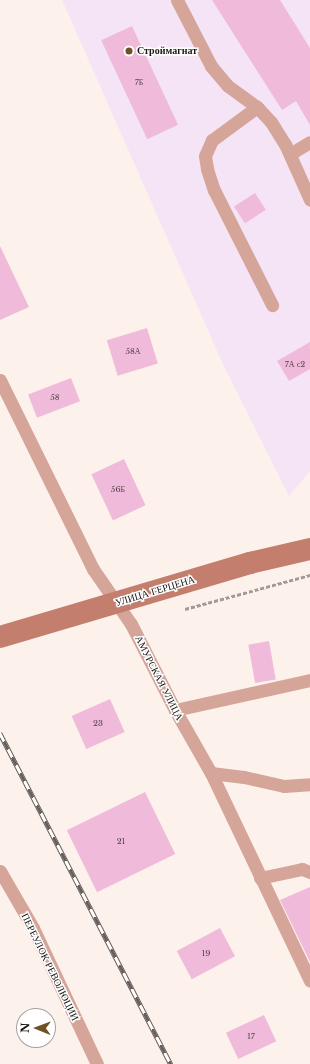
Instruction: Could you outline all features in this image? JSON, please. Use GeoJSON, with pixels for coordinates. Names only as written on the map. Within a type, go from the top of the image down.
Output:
{"type":"FeatureCollection","features":[{"type":"Feature","properties":{"kind":"main road","name":"УЛИЦА ГЕРЦЕНА"},"geometry":{"type":"LineString","coordinates":[[0,637],[250,563],[310,549]]}},
{"type":"Feature","properties":{"kind":"lane"},"geometry":{"type":"LineString","coordinates":[[177,0],[211,66],[228,86],[257,107],[271,122],[290,154],[310,200]]}},
{"type":"Feature","properties":{"kind":"lane"},"geometry":{"type":"LineString","coordinates":[[257,107],[212,140],[206,156],[207,169],[214,190],[272,305]]}},
{"type":"Feature","properties":{"kind":"lane"},"geometry":{"type":"LineString","coordinates":[[290,154],[310,142]]}},
{"type":"Feature","properties":{"kind":"lane","name":"АМУРСКАЯ УЛИЦА"},"geometry":{"type":"LineString","coordinates":[[0,380],[93,569],[131,624],[175,710],[211,773],[310,981]]}},
{"type":"Feature","properties":{"kind":"lane"},"geometry":{"type":"LineString","coordinates":[[175,710],[310,680]]}},
{"type":"Feature","properties":{"kind":"lane"},"geometry":{"type":"LineString","coordinates":[[211,773],[244,777],[284,786],[310,784]]}},
{"type":"Feature","properties":{"kind":"lane"},"geometry":{"type":"LineString","coordinates":[[260,878],[302,869],[310,872]]}},
{"type":"Feature","properties":{"kind":"lane","name":"ПЕРЕУЛОК РЕВОЛЮЦИИ"},"geometry":{"type":"LineString","coordinates":[[0,871],[33,928],[97,1064]]}},
{"type":"Feature","properties":{"kind":"path"},"geometry":{"type":"LineString","coordinates":[[183,610],[310,575]]}},
{"type":"Feature","properties":{"kind":"shaded area"},"geometry":{"type":"Polygon","coordinates":[[[62,0],[310,0],[310,471],[289,496],[222,362],[62,0]]]}},
{"type":"Feature","properties":{"kind":"building"},"geometry":{"type":"Polygon","coordinates":[[[212,0],[280,0],[310,48],[310,125],[296,101],[282,110],[212,0]]]}},
{"type":"Feature","properties":{"kind":"building"},"geometry":{"type":"Polygon","coordinates":[[[132,26],[178,125],[147,139],[101,40],[132,26]]]}},
{"type":"Feature","properties":{"kind":"building"},"geometry":{"type":"Polygon","coordinates":[[[255,193],[266,210],[245,223],[234,207],[255,193]]]}},
{"type":"Feature","properties":{"kind":"building"},"geometry":{"type":"Polygon","coordinates":[[[0,246],[29,307],[0,320],[0,246]]]}},
{"type":"Feature","properties":{"kind":"building"},"geometry":{"type":"Polygon","coordinates":[[[147,328],[158,363],[118,376],[107,340],[147,328]]]}},
{"type":"Feature","properties":{"kind":"building"},"geometry":{"type":"Polygon","coordinates":[[[310,342],[310,369],[289,381],[277,361],[310,342]]]}},
{"type":"Feature","properties":{"kind":"building"},"geometry":{"type":"Polygon","coordinates":[[[71,378],[80,401],[37,418],[28,394],[71,378]]]}},
{"type":"Feature","properties":{"kind":"building"},"geometry":{"type":"Polygon","coordinates":[[[124,459],[146,505],[113,520],[91,474],[124,459]]]}},
{"type":"Feature","properties":{"kind":"building"},"geometry":{"type":"Polygon","coordinates":[[[269,641],[276,679],[255,683],[248,645],[269,641]]]}},
{"type":"Feature","properties":{"kind":"building"},"geometry":{"type":"Polygon","coordinates":[[[110,699],[125,732],[86,749],[72,716],[110,699]]]}},
{"type":"Feature","properties":{"kind":"building"},"geometry":{"type":"Polygon","coordinates":[[[145,792],[175,854],[97,892],[67,830],[145,792]]]}},
{"type":"Feature","properties":{"kind":"building"},"geometry":{"type":"Polygon","coordinates":[[[310,887],[310,962],[280,900],[310,887]]]}},
{"type":"Feature","properties":{"kind":"building"},"geometry":{"type":"Polygon","coordinates":[[[220,928],[235,956],[192,979],[177,951],[220,928]]]}},
{"type":"Feature","properties":{"kind":"building"},"geometry":{"type":"Polygon","coordinates":[[[264,1015],[276,1041],[238,1059],[226,1033],[264,1015]]]}},
{"type":"Feature","properties":{"kind":"railway"},"geometry":{"type":"LineString","coordinates":[[0,733],[171,1064]]}},
{"type":"Feature","properties":{"kind":"place","name":"Строймагнат"},"geometry":{"type":"Point","coordinates":[129,51]}}]}
